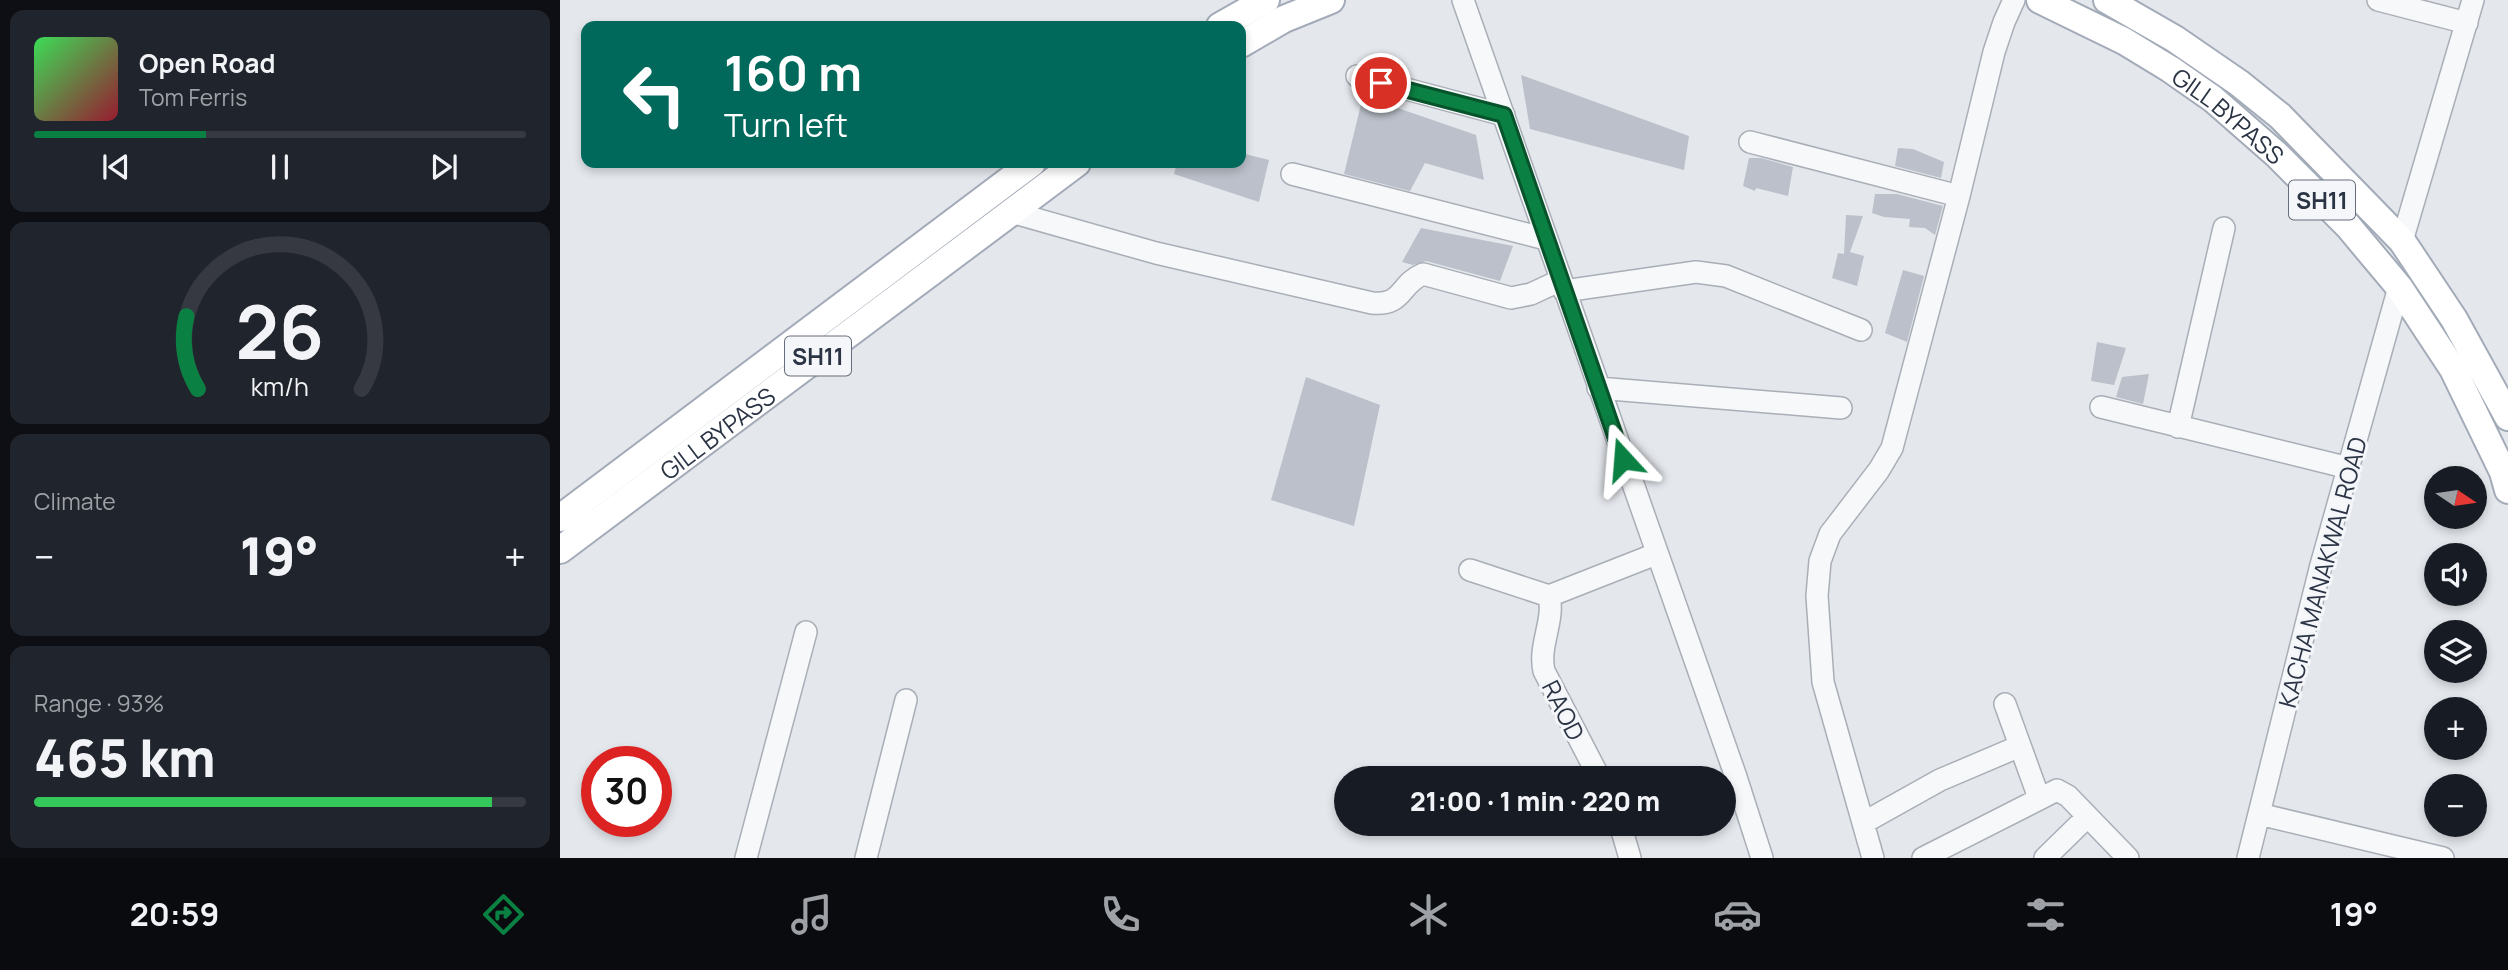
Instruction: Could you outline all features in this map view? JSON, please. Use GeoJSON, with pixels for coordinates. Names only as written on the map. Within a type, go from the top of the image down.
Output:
{"type":"FeatureCollection","features":[{"type":"Feature","properties":{"kind":"main road"},"geometry":{"type":"LineString","coordinates":[[1229,21],[1266,0]]}},
{"type":"Feature","properties":{"kind":"main road"},"geometry":{"type":"LineString","coordinates":[[1246,41],[1284,19],[1331,0]]}},
{"type":"Feature","properties":{"kind":"main road","name":"GILL BYPASS"},"geometry":{"type":"LineString","coordinates":[[2040,0],[2124,41],[2171,69],[2213,99],[2277,155],[2348,226],[2399,286],[2453,369],[2503,472],[2508,490]]}},
{"type":"Feature","properties":{"kind":"main road","name":"GILL BYPASS"},"geometry":{"type":"LineString","coordinates":[[2108,0],[2175,39],[2239,83],[2280,116],[2402,240],[2454,319],[2508,418]]}},
{"type":"Feature","properties":{"kind":"main road","name":"GILL BYPASS"},"geometry":{"type":"LineString","coordinates":[[560,518],[1025,168]]}},
{"type":"Feature","properties":{"kind":"main road","name":"GILL BYPASS"},"geometry":{"type":"LineString","coordinates":[[560,550],[1070,168]]}},
{"type":"Feature","properties":{"kind":"street"},"geometry":{"type":"LineString","coordinates":[[1463,0],[1735,774],[1762,858]]}},
{"type":"Feature","properties":{"kind":"street"},"geometry":{"type":"LineString","coordinates":[[1873,858],[1823,682],[1818,634],[1818,576],[1824,546],[1830,534],[1880,470],[1892,448],[1994,52],[2014,0]]}},
{"type":"Feature","properties":{"kind":"street"},"geometry":{"type":"LineString","coordinates":[[2378,0],[2466,23]]}},
{"type":"Feature","properties":{"kind":"street"},"geometry":{"type":"LineString","coordinates":[[2402,240],[2473,0]]}},
{"type":"Feature","properties":{"kind":"street"},"geometry":{"type":"LineString","coordinates":[[1357,76],[1504,115]]}},
{"type":"Feature","properties":{"kind":"street"},"geometry":{"type":"LineString","coordinates":[[1750,142],[1959,196]]}},
{"type":"Feature","properties":{"kind":"street"},"geometry":{"type":"LineString","coordinates":[[1292,174],[1546,239]]}},
{"type":"Feature","properties":{"kind":"street"},"geometry":{"type":"LineString","coordinates":[[1011,212],[1156,253],[1372,303],[1385,304],[1393,301],[1415,278],[1423,274],[1511,298],[1562,285],[1710,272],[1861,330]]}},
{"type":"Feature","properties":{"kind":"street"},"geometry":{"type":"LineString","coordinates":[[2178,427],[2224,228]]}},
{"type":"Feature","properties":{"kind":"street","name":"KACHA MANAKWAL ROAD"},"geometry":{"type":"LineString","coordinates":[[2248,858],[2320,565],[2399,286]]}},
{"type":"Feature","properties":{"kind":"street"},"geometry":{"type":"LineString","coordinates":[[1598,388],[1841,408]]}},
{"type":"Feature","properties":{"kind":"street"},"geometry":{"type":"LineString","coordinates":[[2101,407],[2349,468]]}},
{"type":"Feature","properties":{"kind":"street"},"geometry":{"type":"LineString","coordinates":[[1470,570],[1549,596],[1656,554]]}},
{"type":"Feature","properties":{"kind":"street","name":"RAOD"},"geometry":{"type":"LineString","coordinates":[[1549,596],[1550,606],[1542,654],[1544,671],[1593,766]]}},
{"type":"Feature","properties":{"kind":"street"},"geometry":{"type":"LineString","coordinates":[[746,858],[806,632]]}},
{"type":"Feature","properties":{"kind":"street"},"geometry":{"type":"LineString","coordinates":[[866,858],[906,700]]}},
{"type":"Feature","properties":{"kind":"street"},"geometry":{"type":"LineString","coordinates":[[2005,704],[2039,798]]}},
{"type":"Feature","properties":{"kind":"street"},"geometry":{"type":"LineString","coordinates":[[1863,823],[1940,780],[2020,746]]}},
{"type":"Feature","properties":{"kind":"street"},"geometry":{"type":"LineString","coordinates":[[1923,858],[2057,790],[2062,791],[2128,858]]}},
{"type":"Feature","properties":{"kind":"street"},"geometry":{"type":"LineString","coordinates":[[2259,814],[2443,858]]}},
{"type":"Feature","properties":{"kind":"street"},"geometry":{"type":"LineString","coordinates":[[2045,858],[2087,817]]}},
{"type":"Feature","properties":{"kind":"street"},"geometry":{"type":"LineString","coordinates":[[1624,836],[1630,858]]}},
{"type":"Feature","properties":{"kind":"building"},"geometry":{"type":"Polygon","coordinates":[[[1521,75],[1689,136],[1684,170],[1530,129],[1521,75]]]}},
{"type":"Feature","properties":{"kind":"building"},"geometry":{"type":"Polygon","coordinates":[[[1363,96],[1476,135],[1484,180],[1425,163],[1410,191],[1344,174],[1363,96]]]}},
{"type":"Feature","properties":{"kind":"building"},"geometry":{"type":"Polygon","coordinates":[[[1898,148],[1913,149],[1944,162],[1941,178],[1895,166],[1898,148]]]}},
{"type":"Feature","properties":{"kind":"building"},"geometry":{"type":"Polygon","coordinates":[[[1246,154],[1269,160],[1259,202],[1174,174],[1176,168],[1246,168],[1246,154]]]}},
{"type":"Feature","properties":{"kind":"building"},"geometry":{"type":"Polygon","coordinates":[[[1749,158],[1761,158],[1793,167],[1788,196],[1756,188],[1755,191],[1743,186],[1749,158]]]}},
{"type":"Feature","properties":{"kind":"building"},"geometry":{"type":"Polygon","coordinates":[[[1875,194],[1897,194],[1943,206],[1935,235],[1925,228],[1909,227],[1910,219],[1872,213],[1875,194]]]}},
{"type":"Feature","properties":{"kind":"building"},"geometry":{"type":"Polygon","coordinates":[[[1846,215],[1863,216],[1850,252],[1864,256],[1857,286],[1832,278],[1838,253],[1844,254],[1846,215]]]}},
{"type":"Feature","properties":{"kind":"building"},"geometry":{"type":"Polygon","coordinates":[[[1421,228],[1513,246],[1500,281],[1426,261],[1413,265],[1402,262],[1421,228]]]}},
{"type":"Feature","properties":{"kind":"building"},"geometry":{"type":"Polygon","coordinates":[[[1903,270],[1924,276],[1907,342],[1885,333],[1903,270]]]}},
{"type":"Feature","properties":{"kind":"building"},"geometry":{"type":"Polygon","coordinates":[[[2097,342],[2126,348],[2114,385],[2091,381],[2097,342]]]}},
{"type":"Feature","properties":{"kind":"building"},"geometry":{"type":"Polygon","coordinates":[[[2149,374],[2143,404],[2116,397],[2122,377],[2149,374]]]}},
{"type":"Feature","properties":{"kind":"building"},"geometry":{"type":"Polygon","coordinates":[[[1306,377],[1380,405],[1354,526],[1271,500],[1306,377]]]}},
{"type":"Feature","properties":{"kind":"route"},"geometry":{"type":"LineString","coordinates":[[1381,83],[1504,115],[1623,459]]}}]}
